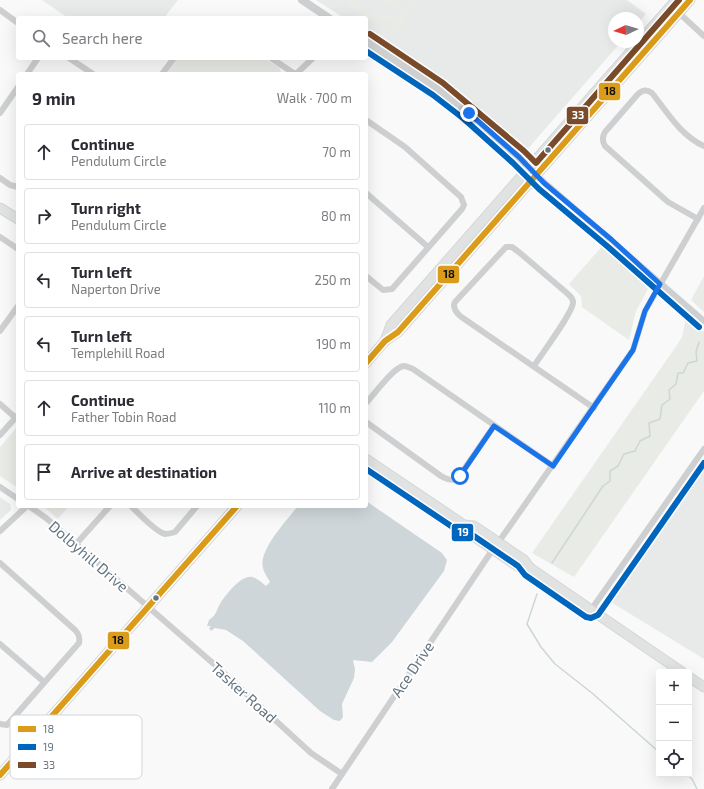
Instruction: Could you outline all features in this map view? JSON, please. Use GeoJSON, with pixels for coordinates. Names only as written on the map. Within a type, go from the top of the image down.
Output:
{"type":"FeatureCollection","features":[{"type":"Feature","properties":{"kind":"main road"},"geometry":{"type":"LineString","coordinates":[[385,341],[391,325],[676,0]]}},
{"type":"Feature","properties":{"kind":"main road"},"geometry":{"type":"LineString","coordinates":[[368,361],[385,341],[398,332],[690,0]]}},
{"type":"Feature","properties":{"kind":"main road"},"geometry":{"type":"LineString","coordinates":[[0,208],[16,219]]}},
{"type":"Feature","properties":{"kind":"main road"},"geometry":{"type":"LineString","coordinates":[[368,460],[464,525],[469,533],[496,546],[519,567],[530,568],[678,669]]}},
{"type":"Feature","properties":{"kind":"main road"},"geometry":{"type":"LineString","coordinates":[[53,715],[235,508]]}},
{"type":"Feature","properties":{"kind":"main road"},"geometry":{"type":"LineString","coordinates":[[692,678],[704,687]]}},
{"type":"Feature","properties":{"kind":"main road"},"geometry":{"type":"LineString","coordinates":[[0,775],[10,764]]}},
{"type":"Feature","properties":{"kind":"street"},"geometry":{"type":"LineString","coordinates":[[302,0],[326,16]]}},
{"type":"Feature","properties":{"kind":"street"},"geometry":{"type":"LineString","coordinates":[[0,10],[16,22]]}},
{"type":"Feature","properties":{"kind":"street"},"geometry":{"type":"LineString","coordinates":[[679,14],[704,36]]}},
{"type":"Feature","properties":{"kind":"street"},"geometry":{"type":"LineString","coordinates":[[368,42],[438,89],[469,113],[536,175],[704,321]]}},
{"type":"Feature","properties":{"kind":"street"},"geometry":{"type":"LineString","coordinates":[[28,72],[37,60]]}},
{"type":"Feature","properties":{"kind":"street"},"geometry":{"type":"LineString","coordinates":[[72,60],[90,72]]}},
{"type":"Feature","properties":{"kind":"street"},"geometry":{"type":"LineString","coordinates":[[164,72],[172,60]]}},
{"type":"Feature","properties":{"kind":"street"},"geometry":{"type":"LineString","coordinates":[[274,60],[293,72]]}},
{"type":"Feature","properties":{"kind":"street"},"geometry":{"type":"LineString","coordinates":[[298,72],[311,60]]}},
{"type":"Feature","properties":{"kind":"street"},"geometry":{"type":"LineString","coordinates":[[0,113],[16,90]]}},
{"type":"Feature","properties":{"kind":"street"},"geometry":{"type":"LineString","coordinates":[[698,219],[668,202],[605,146],[602,137],[638,94],[643,90],[646,90],[652,92],[683,132],[698,144],[704,146]]}},
{"type":"Feature","properties":{"kind":"street"},"geometry":{"type":"LineString","coordinates":[[368,121],[405,147],[454,190],[464,202],[462,209],[392,289],[383,290],[368,278]]}},
{"type":"Feature","properties":{"kind":"street"},"geometry":{"type":"LineString","coordinates":[[0,178],[10,185],[16,186]]}},
{"type":"Feature","properties":{"kind":"street"},"geometry":{"type":"LineString","coordinates":[[368,195],[428,247]]}},
{"type":"Feature","properties":{"kind":"street","name":"Ace Drive"},"geometry":{"type":"LineString","coordinates":[[332,789],[496,546],[594,408],[633,350],[645,311],[704,208]]}},
{"type":"Feature","properties":{"kind":"street"},"geometry":{"type":"LineString","coordinates":[[0,237],[16,248]]}},
{"type":"Feature","properties":{"kind":"street"},"geometry":{"type":"LineString","coordinates":[[534,366],[569,313],[573,302],[568,294],[520,253],[512,247],[506,247],[459,297],[454,304],[455,310],[460,316],[594,408]]}},
{"type":"Feature","properties":{"kind":"street"},"geometry":{"type":"LineString","coordinates":[[0,331],[16,309]]}},
{"type":"Feature","properties":{"kind":"street"},"geometry":{"type":"LineString","coordinates":[[368,401],[396,370],[400,367],[407,366],[553,466]]}},
{"type":"Feature","properties":{"kind":"street"},"geometry":{"type":"LineString","coordinates":[[0,404],[16,416]]}},
{"type":"Feature","properties":{"kind":"street"},"geometry":{"type":"LineString","coordinates":[[0,435],[16,418]]}},
{"type":"Feature","properties":{"kind":"street"},"geometry":{"type":"LineString","coordinates":[[368,423],[441,476],[451,480],[457,478],[462,473],[494,426]]}},
{"type":"Feature","properties":{"kind":"street"},"geometry":{"type":"LineString","coordinates":[[591,610],[704,449]]}},
{"type":"Feature","properties":{"kind":"street"},"geometry":{"type":"LineString","coordinates":[[0,487],[16,498]]}},
{"type":"Feature","properties":{"kind":"street","name":"Dolbyhill Drive"},"geometry":{"type":"LineString","coordinates":[[0,531],[26,508]]}},
{"type":"Feature","properties":{"kind":"street","name":"Dolbyhill Drive"},"geometry":{"type":"LineString","coordinates":[[31,508],[46,518],[148,607]]}},
{"type":"Feature","properties":{"kind":"street"},"geometry":{"type":"LineString","coordinates":[[76,544],[108,508]]}},
{"type":"Feature","properties":{"kind":"street"},"geometry":{"type":"LineString","coordinates":[[133,508],[164,534],[174,532],[195,508]]}},
{"type":"Feature","properties":{"kind":"street"},"geometry":{"type":"LineString","coordinates":[[0,563],[79,634],[80,639],[79,643],[16,715]]}},
{"type":"Feature","properties":{"kind":"street","name":"Tasker Road"},"geometry":{"type":"LineString","coordinates":[[148,607],[311,752],[342,774]]}},
{"type":"Feature","properties":{"kind":"street"},"geometry":{"type":"LineString","coordinates":[[0,644],[44,682]]}},
{"type":"Feature","properties":{"kind":"street"},"geometry":{"type":"LineString","coordinates":[[0,724],[7,725],[10,722]]}},
{"type":"Feature","properties":{"kind":"shaded area"},"geometry":{"type":"Polygon","coordinates":[[[42,0],[178,0],[166,16],[65,16],[42,0]]]}},
{"type":"Feature","properties":{"kind":"shaded area"},"geometry":{"type":"Polygon","coordinates":[[[316,0],[627,0],[643,12],[608,12],[608,48],[616,48],[525,152],[520,151],[441,81],[368,34],[368,16],[341,16],[316,0]]]}},
{"type":"Feature","properties":{"kind":"shaded area"},"geometry":{"type":"Polygon","coordinates":[[[346,0],[356,0],[360,5],[372,12],[386,15],[399,12],[410,0],[419,0],[394,37],[388,32],[394,24],[391,22],[379,23],[368,20],[368,16],[360,16],[349,6],[346,0]]]}},
{"type":"Feature","properties":{"kind":"shaded area"},"geometry":{"type":"Polygon","coordinates":[[[382,0],[403,0],[396,10],[382,0]]]}},
{"type":"Feature","properties":{"kind":"shaded area"},"geometry":{"type":"Polygon","coordinates":[[[176,60],[267,60],[280,68],[281,72],[168,72],[176,60]]]}},
{"type":"Feature","properties":{"kind":"shaded area"},"geometry":{"type":"Polygon","coordinates":[[[604,244],[646,281],[645,286],[648,289],[636,311],[629,340],[582,307],[581,296],[569,284],[604,244]]]}},
{"type":"Feature","properties":{"kind":"shaded area"},"geometry":{"type":"Polygon","coordinates":[[[704,276],[704,312],[691,300],[704,276]]]}},
{"type":"Feature","properties":{"kind":"shaded area"},"geometry":{"type":"Polygon","coordinates":[[[686,317],[704,332],[704,391],[574,577],[532,553],[675,348],[682,337],[686,317]]]}},
{"type":"Feature","properties":{"kind":"shaded area"},"geometry":{"type":"Polygon","coordinates":[[[16,428],[16,487],[0,476],[0,447],[16,428]]]}},
{"type":"Feature","properties":{"kind":"shaded area"},"geometry":{"type":"Polygon","coordinates":[[[704,466],[704,659],[606,599],[704,466]]]}},
{"type":"Feature","properties":{"kind":"shaded area"},"geometry":{"type":"Polygon","coordinates":[[[0,497],[10,504],[11,510],[0,520],[0,497]]]}},
{"type":"Feature","properties":{"kind":"shaded area"},"geometry":{"type":"Polygon","coordinates":[[[368,502],[442,553],[447,560],[444,571],[392,642],[372,662],[353,660],[355,669],[354,678],[342,704],[343,717],[340,721],[334,720],[320,711],[243,641],[226,630],[215,628],[211,631],[209,628],[211,626],[207,626],[209,620],[215,614],[221,602],[243,579],[252,577],[258,579],[266,586],[270,582],[263,568],[263,561],[269,544],[296,508],[368,508],[368,502]]]}},
{"type":"Feature","properties":{"kind":"shaded area"},"geometry":{"type":"Polygon","coordinates":[[[45,508],[67,508],[58,519],[45,508]]]}},
{"type":"Feature","properties":{"kind":"waterway"},"geometry":{"type":"LineString","coordinates":[[552,563],[603,486],[610,481],[610,471],[618,466],[624,454],[635,451],[640,441],[650,436],[649,423],[660,419],[662,405],[670,399],[669,390],[676,384],[678,373],[683,373],[688,363],[697,361],[696,352],[699,342]]}},
{"type":"Feature","properties":{"kind":"waterway"},"geometry":{"type":"LineString","coordinates":[[537,594],[527,624],[541,647],[555,664],[592,693],[656,749]]}},
{"type":"Feature","properties":{"kind":"waterway"},"geometry":{"type":"LineString","coordinates":[[690,777],[697,789]]}},
{"type":"Feature","properties":{"kind":"transit line","name":"33"},"geometry":{"type":"LineString","coordinates":[[370,34],[443,83],[524,151],[536,163],[679,0]]}},
{"type":"Feature","properties":{"kind":"transit line","name":"18"},"geometry":{"type":"LineString","coordinates":[[368,361],[385,341],[398,332],[690,0]]}},
{"type":"Feature","properties":{"kind":"transit line","name":"19"},"geometry":{"type":"LineString","coordinates":[[368,52],[433,95],[464,119],[513,163],[539,189],[607,246],[699,327]]}},
{"type":"Feature","properties":{"kind":"transit line","name":"19"},"geometry":{"type":"LineString","coordinates":[[368,470],[460,532],[471,534],[518,566],[525,575],[586,617],[591,618],[598,615],[704,463]]}},
{"type":"Feature","properties":{"kind":"transit line","name":"18"},"geometry":{"type":"LineString","coordinates":[[53,715],[235,508]]}},
{"type":"Feature","properties":{"kind":"transit line","name":"18"},"geometry":{"type":"LineString","coordinates":[[0,775],[10,764]]}},
{"type":"Feature","properties":{"kind":"route"},"geometry":{"type":"LineString","coordinates":[[460,476],[494,426],[553,466],[633,350],[637,342],[645,311],[660,284],[612,240],[544,183],[519,157],[469,113]]}}]}
